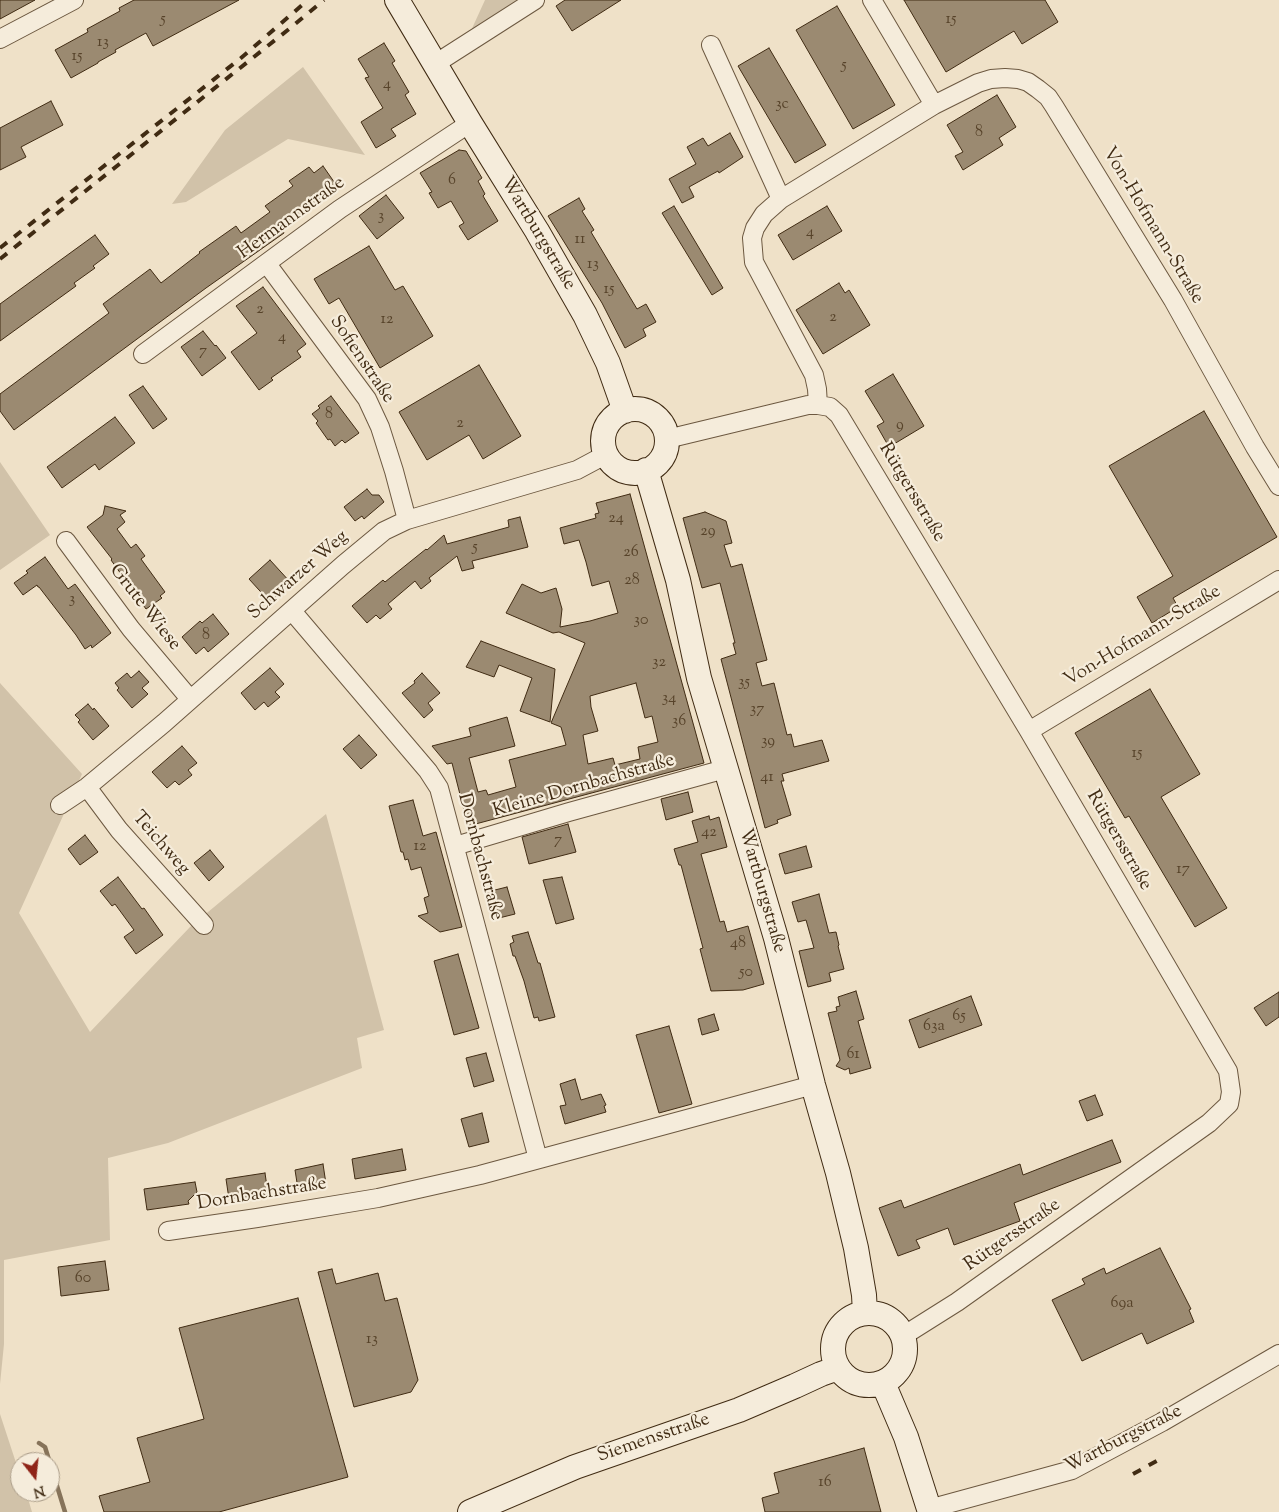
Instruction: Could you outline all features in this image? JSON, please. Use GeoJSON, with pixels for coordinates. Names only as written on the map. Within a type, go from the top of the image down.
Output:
{"type":"FeatureCollection","features":[{"type":"Feature","properties":{"kind":"main road","name":"Wartburgstraße"},"geometry":{"type":"LineString","coordinates":[[396,0],[537,231],[584,315],[608,363],[625,411]]}},
{"type":"Feature","properties":{"kind":"main road"},"geometry":{"type":"LineString","coordinates":[[642,410],[653,414],[661,423],[667,439],[666,449],[662,458],[655,465],[646,470],[633,472],[621,469],[610,460],[604,440],[608,425],[612,419],[625,411],[642,410]]}},
{"type":"Feature","properties":{"kind":"main road","name":"Wartburgstraße"},"geometry":{"type":"LineString","coordinates":[[646,470],[678,580],[697,668],[776,938],[813,1085],[838,1173],[856,1248],[864,1295],[865,1314]]}},
{"type":"Feature","properties":{"kind":"main road"},"geometry":{"type":"LineString","coordinates":[[873,1314],[888,1318],[903,1336],[905,1355],[902,1364],[898,1372],[883,1382],[875,1385],[858,1384],[844,1375],[838,1368],[833,1351],[834,1342],[842,1326],[856,1316],[873,1314]]}},
{"type":"Feature","properties":{"kind":"main road","name":"Siemensstraße"},"geometry":{"type":"LineString","coordinates":[[470,1512],[575,1467],[739,1410],[838,1368]]}},
{"type":"Feature","properties":{"kind":"main road","name":"Wartburgstraße"},"geometry":{"type":"LineString","coordinates":[[883,1382],[906,1437],[929,1510]]}},
{"type":"Feature","properties":{"kind":"street"},"geometry":{"type":"LineString","coordinates":[[435,64],[535,0]]}},
{"type":"Feature","properties":{"kind":"street"},"geometry":{"type":"LineString","coordinates":[[872,0],[934,105]]}},
{"type":"Feature","properties":{"kind":"street"},"geometry":{"type":"LineString","coordinates":[[0,39],[71,1]]}},
{"type":"Feature","properties":{"kind":"street"},"geometry":{"type":"LineString","coordinates":[[711,45],[781,199]]}},
{"type":"Feature","properties":{"kind":"street","name":"Von-Hofmann-Straße"},"geometry":{"type":"LineString","coordinates":[[818,405],[814,376],[754,262],[752,238],[755,228],[764,214],[781,199],[934,105],[978,83],[991,79],[1006,78],[1028,82],[1048,97],[1173,300],[1255,447],[1279,486]]}},
{"type":"Feature","properties":{"kind":"street","name":"Hermannstraße"},"geometry":{"type":"LineString","coordinates":[[143,354],[340,209],[470,123]]}},
{"type":"Feature","properties":{"kind":"street","name":"Sofienstraße"},"geometry":{"type":"LineString","coordinates":[[267,264],[367,399],[383,436],[407,520]]}},
{"type":"Feature","properties":{"kind":"street"},"geometry":{"type":"LineString","coordinates":[[667,439],[808,405],[818,405]]}},
{"type":"Feature","properties":{"kind":"street","name":"Rütgersstraße"},"geometry":{"type":"LineString","coordinates":[[818,405],[830,407],[840,415],[1029,730],[1228,1071],[1232,1092],[1229,1104],[1209,1123],[957,1302],[903,1336]]}},
{"type":"Feature","properties":{"kind":"street","name":"Schwarzer Weg"},"geometry":{"type":"LineString","coordinates":[[60,806],[87,787],[190,700],[342,565],[384,531],[407,520],[577,470],[607,454]]}},
{"type":"Feature","properties":{"kind":"street","name":"Grute Wiese"},"geometry":{"type":"LineString","coordinates":[[66,542],[131,629],[190,700]]}},
{"type":"Feature","properties":{"kind":"street","name":"Von-Hofmann-Straße"},"geometry":{"type":"LineString","coordinates":[[1029,730],[1279,580]]}},
{"type":"Feature","properties":{"kind":"street","name":"Dornbachstraße"},"geometry":{"type":"LineString","coordinates":[[292,610],[428,771],[439,788],[538,1160]]}},
{"type":"Feature","properties":{"kind":"street","name":"Kleine Dornbachstraße"},"geometry":{"type":"LineString","coordinates":[[455,846],[725,768]]}},
{"type":"Feature","properties":{"kind":"street","name":"Teichweg"},"geometry":{"type":"LineString","coordinates":[[87,787],[119,830],[204,925]]}},
{"type":"Feature","properties":{"kind":"street","name":"Dornbachstraße"},"geometry":{"type":"LineString","coordinates":[[168,1231],[378,1198],[480,1175],[813,1085]]}},
{"type":"Feature","properties":{"kind":"street","name":"Wartburgstraße"},"geometry":{"type":"LineString","coordinates":[[929,1510],[1072,1470],[1162,1422],[1279,1354]]}},
{"type":"Feature","properties":{"kind":"shaded area"},"geometry":{"type":"Polygon","coordinates":[[[485,0],[524,0],[469,35],[485,0]]]}},
{"type":"Feature","properties":{"kind":"shaded area"},"geometry":{"type":"Polygon","coordinates":[[[303,67],[365,155],[288,139],[186,202],[172,204],[225,130],[303,67]]]}},
{"type":"Feature","properties":{"kind":"shaded area"},"geometry":{"type":"Polygon","coordinates":[[[0,462],[50,535],[0,570],[0,462]]]}},
{"type":"Feature","properties":{"kind":"shaded area"},"geometry":{"type":"Polygon","coordinates":[[[0,683],[82,774],[19,913],[90,1032],[190,927],[326,814],[384,1030],[357,1038],[362,1068],[168,1143],[108,1158],[110,1240],[4,1260],[4,1344],[0,1384],[0,683]]]}},
{"type":"Feature","properties":{"kind":"shaded area"},"geometry":{"type":"Polygon","coordinates":[[[0,1414],[12,1452],[10,1452],[10,1502],[29,1502],[32,1512],[0,1512],[0,1414]]]}},
{"type":"Feature","properties":{"kind":"building"},"geometry":{"type":"Polygon","coordinates":[[[0,0],[35,0],[0,19],[0,0]]]}},
{"type":"Feature","properties":{"kind":"building"},"geometry":{"type":"Polygon","coordinates":[[[134,0],[239,0],[153,46],[146,33],[71,78],[55,50],[88,32],[87,29],[120,11],[119,8],[134,0]]]}},
{"type":"Feature","properties":{"kind":"building"},"geometry":{"type":"Polygon","coordinates":[[[565,0],[621,0],[572,31],[556,6],[565,0]]]}},
{"type":"Feature","properties":{"kind":"building"},"geometry":{"type":"Polygon","coordinates":[[[904,0],[1045,0],[1058,22],[1022,44],[1014,31],[946,72],[904,0]]]}},
{"type":"Feature","properties":{"kind":"building"},"geometry":{"type":"Polygon","coordinates":[[[837,6],[895,105],[853,129],[796,30],[837,6]]]}},
{"type":"Feature","properties":{"kind":"building"},"geometry":{"type":"Polygon","coordinates":[[[384,43],[395,61],[392,63],[409,92],[405,95],[416,114],[391,129],[396,136],[376,148],[361,122],[383,108],[365,78],[369,77],[358,59],[384,43]]]}},
{"type":"Feature","properties":{"kind":"building"},"geometry":{"type":"Polygon","coordinates":[[[769,48],[826,145],[795,163],[738,66],[769,48]]]}},
{"type":"Feature","properties":{"kind":"building"},"geometry":{"type":"Polygon","coordinates":[[[997,95],[1016,127],[999,138],[1003,145],[963,170],[955,156],[963,152],[947,125],[997,95]]]}},
{"type":"Feature","properties":{"kind":"building"},"geometry":{"type":"Polygon","coordinates":[[[51,101],[63,125],[21,147],[26,157],[0,170],[0,128],[51,101]]]}},
{"type":"Feature","properties":{"kind":"building"},"geometry":{"type":"Polygon","coordinates":[[[730,133],[743,157],[719,173],[718,171],[689,187],[694,197],[682,203],[669,179],[696,164],[687,147],[703,138],[708,146],[730,133]]]}},
{"type":"Feature","properties":{"kind":"building"},"geometry":{"type":"Polygon","coordinates":[[[459,150],[466,151],[482,178],[478,181],[485,194],[483,196],[498,221],[468,240],[459,226],[464,223],[451,201],[438,208],[429,193],[432,192],[420,173],[459,150]]]}},
{"type":"Feature","properties":{"kind":"building"},"geometry":{"type":"Polygon","coordinates":[[[323,166],[339,189],[282,229],[284,233],[206,288],[14,430],[0,411],[0,394],[109,313],[103,304],[150,269],[161,283],[199,252],[236,226],[241,233],[270,212],[265,206],[293,186],[289,181],[309,167],[314,173],[323,166]]]}},
{"type":"Feature","properties":{"kind":"building"},"geometry":{"type":"Polygon","coordinates":[[[386,195],[404,218],[377,239],[359,216],[386,195]]]}},
{"type":"Feature","properties":{"kind":"building"},"geometry":{"type":"Polygon","coordinates":[[[579,198],[585,209],[582,211],[594,230],[591,232],[637,309],[646,304],[656,322],[643,329],[646,336],[625,348],[602,303],[548,216],[579,198]]]}},
{"type":"Feature","properties":{"kind":"building"},"geometry":{"type":"Polygon","coordinates":[[[674,206],[723,288],[712,295],[662,213],[674,206]]]}},
{"type":"Feature","properties":{"kind":"building"},"geometry":{"type":"Polygon","coordinates":[[[827,206],[842,231],[793,260],[778,235],[827,206]]]}},
{"type":"Feature","properties":{"kind":"building"},"geometry":{"type":"Polygon","coordinates":[[[95,235],[109,254],[93,266],[95,268],[74,283],[76,286],[0,341],[0,304],[95,235]]]}},
{"type":"Feature","properties":{"kind":"building"},"geometry":{"type":"Polygon","coordinates":[[[369,246],[395,290],[403,286],[433,336],[380,368],[339,298],[329,304],[314,279],[369,246]]]}},
{"type":"Feature","properties":{"kind":"building"},"geometry":{"type":"Polygon","coordinates":[[[839,283],[845,293],[849,290],[870,325],[823,354],[796,310],[839,283]]]}},
{"type":"Feature","properties":{"kind":"building"},"geometry":{"type":"Polygon","coordinates":[[[263,287],[306,344],[297,351],[301,357],[271,378],[273,380],[259,390],[231,352],[257,333],[236,306],[263,287]]]}},
{"type":"Feature","properties":{"kind":"building"},"geometry":{"type":"Polygon","coordinates":[[[203,331],[226,358],[202,376],[181,347],[203,331]]]}},
{"type":"Feature","properties":{"kind":"building"},"geometry":{"type":"Polygon","coordinates":[[[479,365],[521,436],[483,459],[469,435],[427,460],[399,412],[479,365]]]}},
{"type":"Feature","properties":{"kind":"building"},"geometry":{"type":"Polygon","coordinates":[[[893,374],[924,426],[889,447],[877,426],[884,422],[865,391],[893,374]]]}},
{"type":"Feature","properties":{"kind":"building"},"geometry":{"type":"Polygon","coordinates":[[[143,386],[167,419],[153,429],[129,395],[143,386]]]}},
{"type":"Feature","properties":{"kind":"building"},"geometry":{"type":"Polygon","coordinates":[[[331,396],[359,433],[345,443],[342,440],[335,446],[330,439],[328,440],[312,414],[320,408],[318,406],[331,396]]]}},
{"type":"Feature","properties":{"kind":"building"},"geometry":{"type":"Polygon","coordinates":[[[1204,411],[1277,537],[1173,598],[1178,607],[1152,623],[1137,597],[1173,576],[1109,466],[1204,411]]]}},
{"type":"Feature","properties":{"kind":"building"},"geometry":{"type":"Polygon","coordinates":[[[115,417],[135,443],[99,470],[95,464],[62,488],[47,467],[115,417]]]}},
{"type":"Feature","properties":{"kind":"building"},"geometry":{"type":"Polygon","coordinates":[[[367,489],[372,495],[379,495],[384,502],[364,519],[362,516],[355,521],[344,507],[367,489]]]}},
{"type":"Feature","properties":{"kind":"building"},"geometry":{"type":"Polygon","coordinates":[[[630,494],[704,763],[468,826],[452,763],[447,764],[432,746],[471,736],[469,728],[507,717],[515,746],[469,758],[478,792],[486,790],[488,795],[516,787],[509,760],[566,745],[561,727],[551,723],[585,643],[559,632],[553,633],[506,613],[522,584],[541,593],[556,588],[562,609],[560,627],[618,613],[609,581],[592,586],[579,540],[564,544],[560,528],[596,518],[595,514],[599,513],[596,503],[630,494]],[[636,683],[590,696],[598,731],[583,735],[588,764],[613,758],[615,765],[640,759],[638,747],[658,742],[652,716],[645,718],[636,683]]]}},
{"type":"Feature","properties":{"kind":"building"},"geometry":{"type":"Polygon","coordinates":[[[105,506],[126,511],[120,515],[125,522],[117,529],[131,548],[136,544],[145,556],[141,559],[165,592],[160,596],[162,598],[146,609],[112,559],[87,527],[103,515],[105,506]]]}},
{"type":"Feature","properties":{"kind":"building"},"geometry":{"type":"Polygon","coordinates":[[[705,512],[726,521],[732,543],[724,545],[731,567],[742,564],[767,660],[756,663],[762,686],[774,683],[787,735],[791,734],[794,747],[822,740],[829,761],[782,774],[784,781],[781,781],[791,815],[777,820],[778,823],[765,828],[721,659],[736,654],[720,583],[702,588],[683,518],[705,512]]]}},
{"type":"Feature","properties":{"kind":"building"},"geometry":{"type":"Polygon","coordinates":[[[520,517],[528,547],[472,561],[474,568],[462,571],[457,556],[429,578],[431,581],[421,589],[415,581],[388,604],[392,609],[380,619],[376,615],[367,623],[352,606],[383,580],[385,582],[444,535],[447,544],[509,527],[508,520],[520,517]]]}},
{"type":"Feature","properties":{"kind":"building"},"geometry":{"type":"Polygon","coordinates":[[[45,557],[68,589],[75,584],[111,633],[92,648],[91,645],[85,649],[37,585],[23,595],[14,583],[45,557]]]}},
{"type":"Feature","properties":{"kind":"building"},"geometry":{"type":"Polygon","coordinates":[[[270,560],[291,583],[270,602],[249,579],[270,560]]]}},
{"type":"Feature","properties":{"kind":"building"},"geometry":{"type":"Polygon","coordinates":[[[213,614],[229,634],[208,652],[204,647],[196,654],[182,637],[200,621],[202,623],[213,614]]]}},
{"type":"Feature","properties":{"kind":"building"},"geometry":{"type":"Polygon","coordinates":[[[481,641],[555,669],[550,722],[520,711],[532,678],[499,665],[494,677],[466,667],[481,641]]]}},
{"type":"Feature","properties":{"kind":"building"},"geometry":{"type":"Polygon","coordinates":[[[270,668],[284,684],[275,692],[280,697],[268,707],[264,702],[255,710],[241,693],[270,668]]]}},
{"type":"Feature","properties":{"kind":"building"},"geometry":{"type":"Polygon","coordinates":[[[139,671],[149,682],[142,688],[148,694],[132,708],[117,690],[119,688],[115,683],[127,673],[131,678],[139,671]]]}},
{"type":"Feature","properties":{"kind":"building"},"geometry":{"type":"Polygon","coordinates":[[[422,673],[440,693],[428,703],[433,710],[424,718],[402,693],[415,683],[414,681],[422,673]]]}},
{"type":"Feature","properties":{"kind":"building"},"geometry":{"type":"Polygon","coordinates":[[[1150,689],[1200,774],[1161,797],[1227,908],[1195,927],[1129,816],[1125,818],[1075,733],[1150,689]]]}},
{"type":"Feature","properties":{"kind":"building"},"geometry":{"type":"Polygon","coordinates":[[[88,704],[93,710],[94,708],[109,726],[93,740],[78,722],[80,720],[75,715],[88,704]]]}},
{"type":"Feature","properties":{"kind":"building"},"geometry":{"type":"Polygon","coordinates":[[[359,735],[377,755],[361,769],[343,749],[359,735]]]}},
{"type":"Feature","properties":{"kind":"building"},"geometry":{"type":"Polygon","coordinates":[[[182,746],[197,763],[188,770],[192,775],[179,785],[175,781],[167,788],[152,772],[182,746]]]}},
{"type":"Feature","properties":{"kind":"building"},"geometry":{"type":"Polygon","coordinates":[[[688,792],[693,812],[666,820],[661,799],[688,792]]]}},
{"type":"Feature","properties":{"kind":"building"},"geometry":{"type":"Polygon","coordinates":[[[413,800],[423,836],[436,832],[462,927],[440,932],[418,916],[428,913],[424,898],[429,896],[421,867],[411,870],[408,859],[405,860],[403,852],[401,852],[389,806],[413,800]]]}},
{"type":"Feature","properties":{"kind":"building"},"geometry":{"type":"Polygon","coordinates":[[[709,816],[710,820],[719,817],[727,847],[701,854],[720,922],[724,921],[727,932],[748,926],[764,984],[743,990],[711,991],[700,949],[703,948],[681,865],[679,865],[674,849],[698,842],[692,821],[709,816]]]}},
{"type":"Feature","properties":{"kind":"building"},"geometry":{"type":"Polygon","coordinates":[[[568,824],[576,852],[529,864],[522,837],[568,824]]]}},
{"type":"Feature","properties":{"kind":"building"},"geometry":{"type":"Polygon","coordinates":[[[85,835],[98,852],[80,865],[68,849],[85,835]]]}},
{"type":"Feature","properties":{"kind":"building"},"geometry":{"type":"Polygon","coordinates":[[[806,846],[812,867],[785,874],[779,854],[806,846]]]}},
{"type":"Feature","properties":{"kind":"building"},"geometry":{"type":"Polygon","coordinates":[[[210,850],[224,867],[209,881],[194,863],[210,850]]]}},
{"type":"Feature","properties":{"kind":"building"},"geometry":{"type":"Polygon","coordinates":[[[118,877],[142,909],[144,908],[163,935],[136,954],[124,937],[134,930],[115,904],[112,906],[100,891],[118,877]]]}},
{"type":"Feature","properties":{"kind":"building"},"geometry":{"type":"Polygon","coordinates":[[[562,877],[574,919],[556,924],[543,880],[562,877]]]}},
{"type":"Feature","properties":{"kind":"building"},"geometry":{"type":"Polygon","coordinates":[[[507,887],[515,914],[495,919],[487,892],[507,887]]]}},
{"type":"Feature","properties":{"kind":"building"},"geometry":{"type":"Polygon","coordinates":[[[819,894],[829,933],[836,932],[844,969],[829,973],[831,981],[808,987],[799,951],[814,948],[806,920],[798,922],[792,902],[819,894]]]}},
{"type":"Feature","properties":{"kind":"building"},"geometry":{"type":"Polygon","coordinates":[[[528,932],[538,963],[540,963],[555,1017],[539,1021],[538,1017],[534,1018],[524,981],[510,944],[514,942],[512,936],[528,932]]]}},
{"type":"Feature","properties":{"kind":"building"},"geometry":{"type":"Polygon","coordinates":[[[458,954],[479,1028],[454,1035],[434,961],[458,954]]]}},
{"type":"Feature","properties":{"kind":"building"},"geometry":{"type":"Polygon","coordinates":[[[856,991],[864,1019],[858,1021],[871,1068],[850,1074],[849,1068],[845,1070],[836,1066],[840,1060],[828,1013],[837,1011],[836,1007],[840,1006],[838,997],[856,991]]]}},
{"type":"Feature","properties":{"kind":"building"},"geometry":{"type":"Polygon","coordinates":[[[1279,992],[1279,1017],[1266,1026],[1254,1008],[1279,992]]]}},
{"type":"Feature","properties":{"kind":"building"},"geometry":{"type":"Polygon","coordinates":[[[971,996],[982,1025],[919,1048],[909,1020],[971,996]]]}},
{"type":"Feature","properties":{"kind":"building"},"geometry":{"type":"Polygon","coordinates":[[[714,1014],[719,1030],[702,1035],[698,1019],[714,1014]]]}},
{"type":"Feature","properties":{"kind":"building"},"geometry":{"type":"Polygon","coordinates":[[[669,1026],[692,1104],[659,1113],[636,1035],[669,1026]]]}},
{"type":"Feature","properties":{"kind":"building"},"geometry":{"type":"Polygon","coordinates":[[[486,1053],[494,1081],[474,1087],[466,1058],[486,1053]]]}},
{"type":"Feature","properties":{"kind":"building"},"geometry":{"type":"Polygon","coordinates":[[[575,1079],[581,1100],[601,1094],[606,1105],[604,1106],[606,1112],[565,1124],[560,1106],[566,1105],[560,1084],[575,1079]]]}},
{"type":"Feature","properties":{"kind":"building"},"geometry":{"type":"Polygon","coordinates":[[[1095,1095],[1103,1115],[1087,1121],[1079,1101],[1095,1095]]]}},
{"type":"Feature","properties":{"kind":"building"},"geometry":{"type":"Polygon","coordinates":[[[482,1113],[489,1142],[469,1147],[461,1119],[482,1113]]]}},
{"type":"Feature","properties":{"kind":"building"},"geometry":{"type":"Polygon","coordinates":[[[1112,1140],[1121,1162],[1014,1203],[1020,1221],[954,1245],[948,1228],[916,1240],[920,1248],[898,1256],[879,1208],[901,1200],[904,1208],[1020,1164],[1023,1175],[1112,1140]]]}},
{"type":"Feature","properties":{"kind":"building"},"geometry":{"type":"Polygon","coordinates":[[[402,1149],[406,1170],[355,1179],[352,1159],[402,1149]]]}},
{"type":"Feature","properties":{"kind":"building"},"geometry":{"type":"Polygon","coordinates":[[[323,1164],[326,1184],[298,1189],[295,1170],[323,1164]]]}},
{"type":"Feature","properties":{"kind":"building"},"geometry":{"type":"Polygon","coordinates":[[[265,1173],[268,1194],[229,1199],[226,1179],[265,1173]]]}},
{"type":"Feature","properties":{"kind":"building"},"geometry":{"type":"Polygon","coordinates":[[[195,1182],[197,1192],[188,1201],[189,1204],[147,1210],[144,1189],[195,1182]]]}},
{"type":"Feature","properties":{"kind":"building"},"geometry":{"type":"Polygon","coordinates":[[[1160,1248],[1191,1309],[1189,1310],[1194,1322],[1147,1344],[1142,1333],[1082,1361],[1052,1300],[1085,1284],[1082,1279],[1104,1268],[1106,1274],[1160,1248]]]}},
{"type":"Feature","properties":{"kind":"building"},"geometry":{"type":"Polygon","coordinates":[[[105,1261],[109,1290],[61,1296],[58,1267],[105,1261]]]}},
{"type":"Feature","properties":{"kind":"building"},"geometry":{"type":"Polygon","coordinates":[[[332,1269],[336,1284],[378,1273],[385,1301],[397,1298],[418,1380],[411,1392],[354,1407],[318,1272],[332,1269]]]}},
{"type":"Feature","properties":{"kind":"building"},"geometry":{"type":"Polygon","coordinates":[[[298,1298],[348,1477],[219,1512],[104,1512],[99,1496],[150,1482],[137,1438],[204,1419],[179,1328],[298,1298]]]}},
{"type":"Feature","properties":{"kind":"building"},"geometry":{"type":"Polygon","coordinates":[[[864,1448],[881,1512],[765,1512],[762,1498],[779,1493],[774,1473],[864,1448]]]}},
{"type":"Feature","properties":{"kind":"waterway"},"geometry":{"type":"LineString","coordinates":[[39,1443],[45,1447],[65,1512]]}},
{"type":"Feature","properties":{"kind":"railway"},"geometry":{"type":"LineString","coordinates":[[0,248],[241,58],[308,0]]}},
{"type":"Feature","properties":{"kind":"railway"},"geometry":{"type":"LineString","coordinates":[[0,259],[324,0]]}},
{"type":"Feature","properties":{"kind":"railway"},"geometry":{"type":"LineString","coordinates":[[1133,1474],[1162,1458]]}}]}
